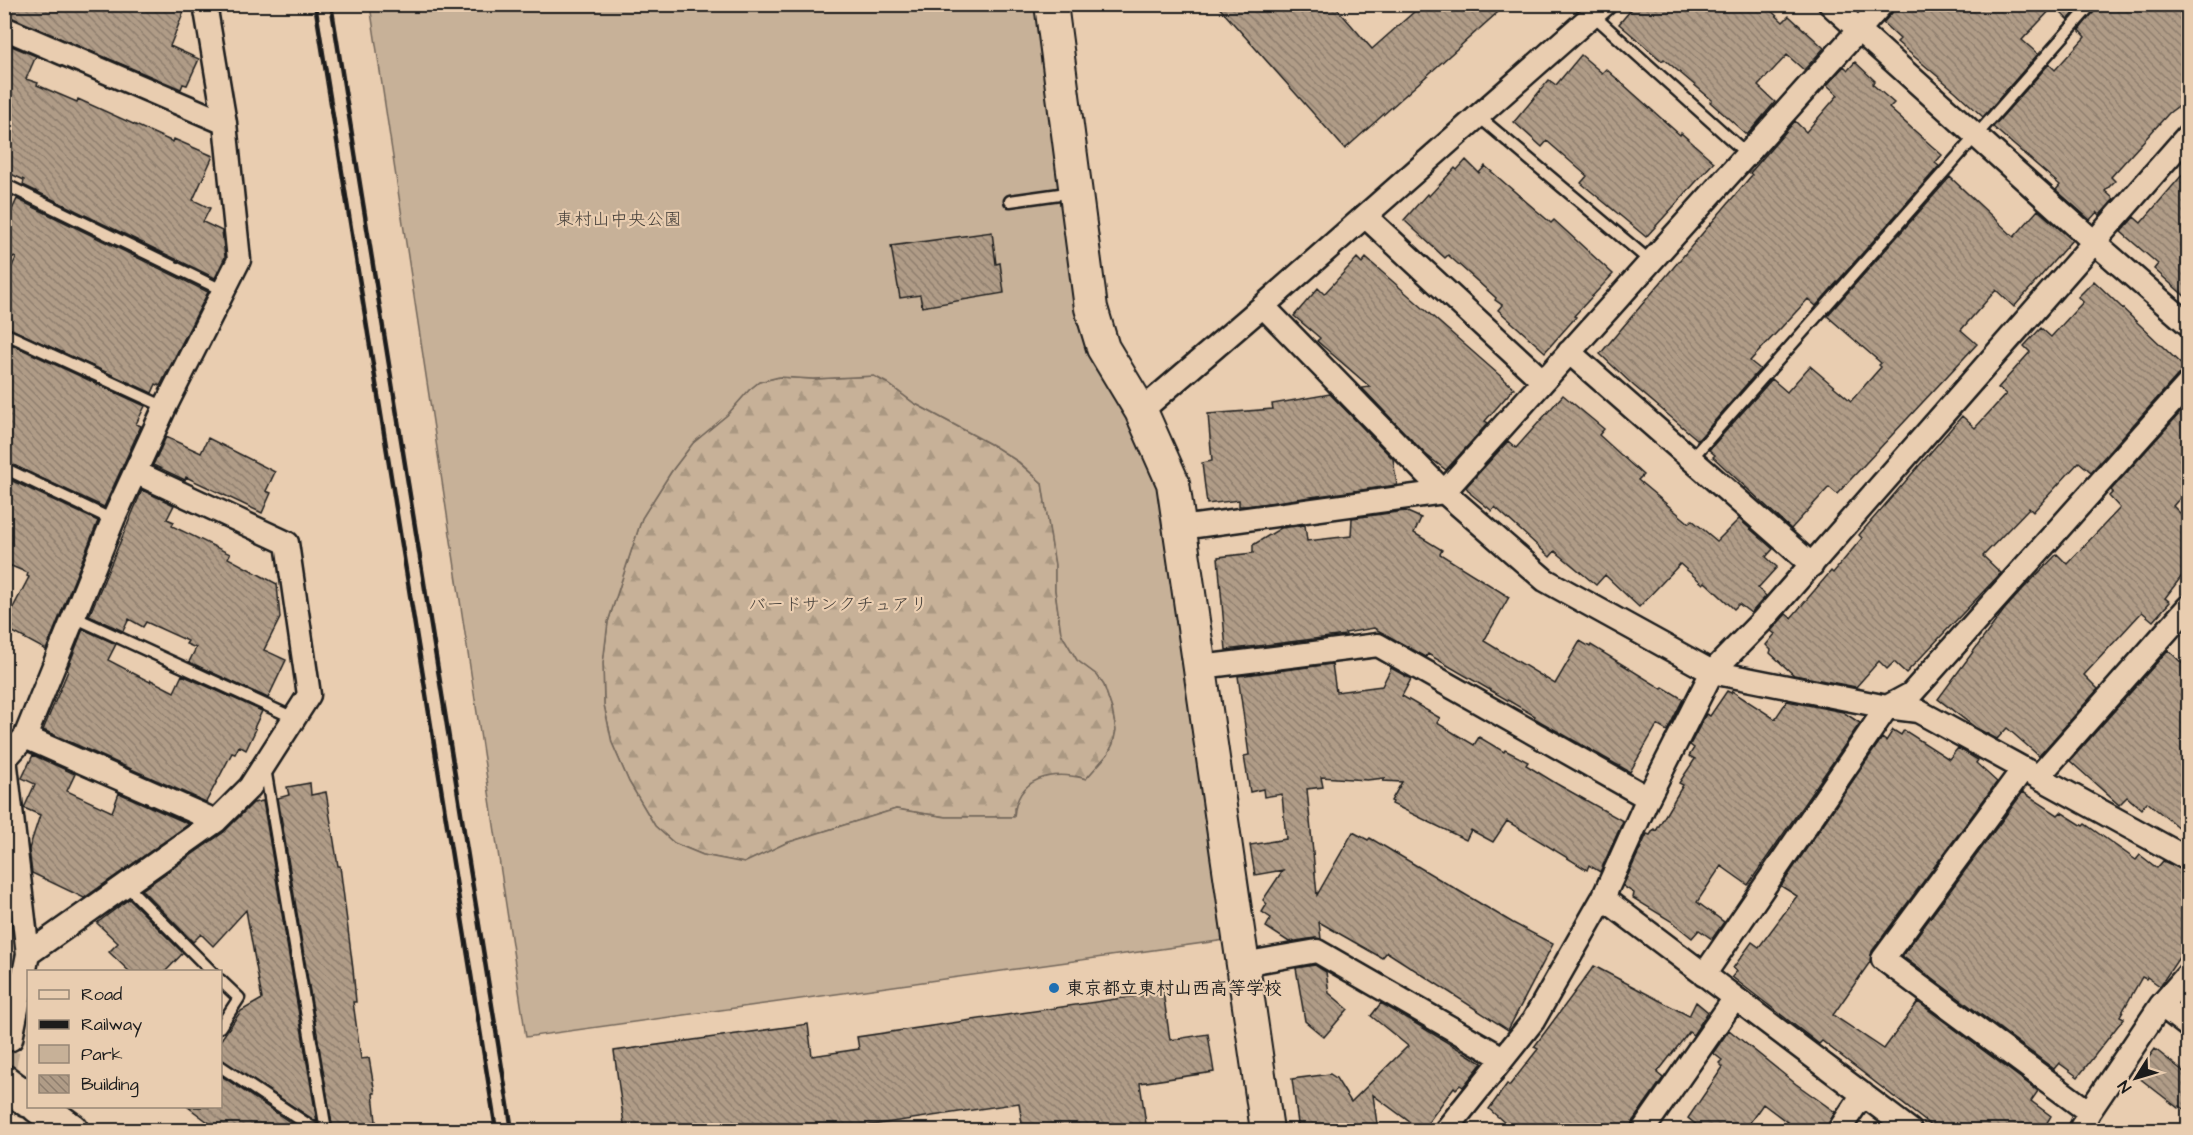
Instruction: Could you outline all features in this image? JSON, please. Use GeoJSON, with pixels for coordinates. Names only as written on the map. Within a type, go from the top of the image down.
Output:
{"type":"FeatureCollection","features":[{"type":"Feature","properties":{"kind":"main road"},"geometry":{"type":"LineString","coordinates":[[4,1082],[27,1099]]}},
{"type":"Feature","properties":{"kind":"main road"},"geometry":{"type":"LineString","coordinates":[[39,1108],[71,1131]]}},
{"type":"Feature","properties":{"kind":"street"},"geometry":{"type":"LineString","coordinates":[[11,1038],[10,1006],[28,954],[5,764],[26,737],[113,520],[165,406],[239,260],[225,123],[205,4]]}},
{"type":"Feature","properties":{"kind":"street"},"geometry":{"type":"LineString","coordinates":[[1051,4],[1091,308],[1103,348],[1141,411],[1173,483],[1267,1131]]}},
{"type":"Feature","properties":{"kind":"street"},"geometry":{"type":"LineString","coordinates":[[1830,4],[2188,324]]}},
{"type":"Feature","properties":{"kind":"street"},"geometry":{"type":"LineString","coordinates":[[1181,528],[1444,492],[1882,4]]}},
{"type":"Feature","properties":{"kind":"street"},"geometry":{"type":"LineString","coordinates":[[1141,411],[1599,10]]}},
{"type":"Feature","properties":{"kind":"street"},"geometry":{"type":"LineString","coordinates":[[4,28],[225,123]]}},
{"type":"Feature","properties":{"kind":"street"},"geometry":{"type":"LineString","coordinates":[[1451,1129],[1533,1021],[1603,898],[1648,798],[1712,672],[1812,565],[2188,135]]}},
{"type":"Feature","properties":{"kind":"street"},"geometry":{"type":"LineString","coordinates":[[1365,216],[1543,381]]}},
{"type":"Feature","properties":{"kind":"street"},"geometry":{"type":"LineString","coordinates":[[1263,306],[1444,492],[1545,580],[1712,672],[1887,707],[1918,711],[2188,859]]}},
{"type":"Feature","properties":{"kind":"street"},"geometry":{"type":"LineString","coordinates":[[1569,352],[1812,565]]}},
{"type":"Feature","properties":{"kind":"street"},"geometry":{"type":"LineString","coordinates":[[1704,975],[1887,707],[1911,694],[2188,384]]}},
{"type":"Feature","properties":{"kind":"street"},"geometry":{"type":"LineString","coordinates":[[28,954],[216,820],[250,787],[309,695],[287,543],[135,472]]}},
{"type":"Feature","properties":{"kind":"street"},"geometry":{"type":"LineString","coordinates":[[2188,607],[2181,630],[2031,773],[1883,959],[2084,1121],[2161,1005],[2188,974]]}},
{"type":"Feature","properties":{"kind":"street"},"geometry":{"type":"LineString","coordinates":[[1201,667],[1378,645],[1648,798]]}},
{"type":"Feature","properties":{"kind":"street"},"geometry":{"type":"LineString","coordinates":[[26,737],[216,820]]}},
{"type":"Feature","properties":{"kind":"street"},"geometry":{"type":"LineString","coordinates":[[1603,898],[1910,1131]]}},
{"type":"Feature","properties":{"kind":"street"},"geometry":{"type":"LineString","coordinates":[[1243,964],[1317,951],[1503,1058]]}},
{"type":"Feature","properties":{"kind":"street"},"geometry":{"type":"LineString","coordinates":[[1643,1131],[1735,998]]}},
{"type":"Feature","properties":{"kind":"street"},"geometry":{"type":"LineString","coordinates":[[2161,1005],[2188,1026]]}},
{"type":"Feature","properties":{"kind":"street"},"geometry":{"type":"LineString","coordinates":[[1839,1131],[1863,1094]]}},
{"type":"Feature","properties":{"kind":"lane"},"geometry":{"type":"LineString","coordinates":[[1691,459],[2092,4]]}},
{"type":"Feature","properties":{"kind":"lane"},"geometry":{"type":"LineString","coordinates":[[1599,10],[1747,154]]}},
{"type":"Feature","properties":{"kind":"lane"},"geometry":{"type":"LineString","coordinates":[[1478,116],[1650,261]]}},
{"type":"Feature","properties":{"kind":"lane"},"geometry":{"type":"LineString","coordinates":[[4,184],[222,290]]}},
{"type":"Feature","properties":{"kind":"lane"},"geometry":{"type":"LineString","coordinates":[[1010,201],[1074,192]]}},
{"type":"Feature","properties":{"kind":"lane"},"geometry":{"type":"LineString","coordinates":[[4,333],[165,406]]}},
{"type":"Feature","properties":{"kind":"lane"},"geometry":{"type":"LineString","coordinates":[[4,468],[113,520]]}},
{"type":"Feature","properties":{"kind":"lane"},"geometry":{"type":"LineString","coordinates":[[74,616],[294,718]]}},
{"type":"Feature","properties":{"kind":"lane"},"geometry":{"type":"LineString","coordinates":[[265,765],[326,1131]]}},
{"type":"Feature","properties":{"kind":"lane"},"geometry":{"type":"LineString","coordinates":[[126,885],[210,970]]}},
{"type":"Feature","properties":{"kind":"lane"},"geometry":{"type":"LineString","coordinates":[[222,982],[239,999],[222,1024]]}},
{"type":"Feature","properties":{"kind":"lane"},"geometry":{"type":"LineString","coordinates":[[222,1067],[316,1131]]}},
{"type":"Feature","properties":{"kind":"green space","name":"東村山中央公園"},"geometry":{"type":"Polygon","coordinates":[[[370,5],[1037,5],[1074,286],[1165,484],[1225,940],[526,1037],[370,5]],[[874,376],[813,379],[779,377],[759,382],[727,415],[693,443],[671,472],[642,518],[608,622],[603,663],[604,705],[612,743],[629,782],[655,826],[674,843],[703,855],[744,863],[786,843],[896,809],[946,817],[1014,817],[1022,792],[1029,785],[1050,776],[1074,776],[1086,779],[1108,754],[1113,744],[1116,730],[1104,685],[1097,675],[1077,660],[1061,633],[1055,590],[1055,565],[1042,483],[1019,462],[914,403],[874,376]]]}},
{"type":"Feature","properties":{"kind":"green space","name":"バードサンクチュアリ"},"geometry":{"type":"Polygon","coordinates":[[[874,376],[914,403],[994,446],[1018,462],[1042,483],[1055,565],[1055,590],[1061,633],[1077,660],[1097,675],[1104,685],[1116,730],[1113,744],[1108,754],[1086,779],[1076,776],[1014,808],[1014,817],[946,817],[896,809],[786,843],[744,863],[703,855],[674,843],[655,826],[629,782],[612,743],[604,705],[603,663],[608,622],[642,518],[671,472],[693,443],[727,415],[759,382],[779,377],[813,379],[874,376]]]}},
{"type":"Feature","properties":{"kind":"building"},"geometry":{"type":"Polygon","coordinates":[[[4,4],[187,4],[170,46],[199,59],[187,85],[183,84],[181,89],[4,15],[4,4]]]}},
{"type":"Feature","properties":{"kind":"building"},"geometry":{"type":"Polygon","coordinates":[[[1216,4],[1333,4],[1372,49],[1423,4],[1507,4],[1345,149],[1216,4]]]}},
{"type":"Feature","properties":{"kind":"building"},"geometry":{"type":"Polygon","coordinates":[[[1636,4],[1764,4],[1783,22],[1789,16],[1824,48],[1804,70],[1787,55],[1758,86],[1775,102],[1747,135],[1710,102],[1712,100],[1619,24],[1636,4]]]}},
{"type":"Feature","properties":{"kind":"building"},"geometry":{"type":"Polygon","coordinates":[[[1895,4],[2082,4],[2068,20],[2054,6],[2022,40],[2038,54],[1983,117],[1897,42],[1900,39],[1883,23],[1892,13],[1895,4]]]}},
{"type":"Feature","properties":{"kind":"building"},"geometry":{"type":"Polygon","coordinates":[[[2099,4],[2171,4],[2188,20],[2188,116],[2177,107],[2169,113],[2111,177],[2115,181],[2105,191],[2114,199],[2100,215],[2097,212],[2090,220],[2056,190],[2060,185],[1993,127],[2049,64],[2055,70],[2085,37],[2079,30],[2099,4]]]}},
{"type":"Feature","properties":{"kind":"building"},"geometry":{"type":"Polygon","coordinates":[[[4,43],[36,56],[26,79],[38,83],[37,85],[77,102],[78,99],[173,142],[174,139],[213,156],[193,200],[210,208],[203,222],[222,231],[225,257],[215,278],[23,185],[24,180],[4,171],[4,43]]]}},
{"type":"Feature","properties":{"kind":"building"},"geometry":{"type":"Polygon","coordinates":[[[1581,55],[1602,73],[1606,69],[1714,162],[1646,237],[1581,183],[1587,176],[1547,141],[1542,147],[1514,122],[1549,80],[1556,85],[1581,55]]]}},
{"type":"Feature","properties":{"kind":"building"},"geometry":{"type":"Polygon","coordinates":[[[1855,62],[1875,81],[1872,84],[1894,103],[1889,108],[1942,155],[1935,163],[1939,166],[1816,306],[1808,299],[1750,361],[1760,369],[1698,440],[1600,354],[1795,121],[1806,132],[1838,95],[1827,85],[1844,66],[1848,70],[1855,62]]]}},
{"type":"Feature","properties":{"kind":"building"},"geometry":{"type":"Polygon","coordinates":[[[1466,160],[1479,173],[1485,166],[1551,223],[1554,220],[1613,274],[1545,352],[1498,310],[1502,305],[1495,300],[1496,298],[1448,255],[1445,258],[1404,220],[1427,194],[1429,196],[1455,168],[1457,170],[1466,160]]]}},
{"type":"Feature","properties":{"kind":"building"},"geometry":{"type":"Polygon","coordinates":[[[2188,168],[2188,299],[2154,269],[2158,264],[2121,232],[2134,217],[2141,223],[2188,168]]]}},
{"type":"Feature","properties":{"kind":"building"},"geometry":{"type":"Polygon","coordinates":[[[1950,177],[2014,237],[2038,210],[2072,240],[2014,307],[1996,290],[1961,330],[1977,344],[1837,494],[1829,487],[1791,529],[1713,457],[1715,455],[1709,450],[1772,379],[1787,392],[1810,366],[1851,401],[1881,367],[1879,365],[1881,363],[1827,316],[1950,177]]]}},
{"type":"Feature","properties":{"kind":"building"},"geometry":{"type":"Polygon","coordinates":[[[17,199],[208,292],[160,386],[156,384],[152,393],[4,326],[4,282],[16,258],[4,253],[4,227],[17,199]]]}},
{"type":"Feature","properties":{"kind":"building"},"geometry":{"type":"Polygon","coordinates":[[[992,232],[996,264],[1000,263],[1004,293],[922,307],[920,295],[900,298],[891,246],[992,232]]]}},
{"type":"Feature","properties":{"kind":"building"},"geometry":{"type":"Polygon","coordinates":[[[1357,258],[1362,263],[1366,258],[1514,388],[1485,421],[1488,423],[1446,470],[1425,454],[1362,388],[1370,387],[1317,341],[1320,338],[1294,316],[1318,288],[1324,294],[1357,258]]]}},
{"type":"Feature","properties":{"kind":"building"},"geometry":{"type":"Polygon","coordinates":[[[2094,281],[2188,371],[2178,375],[2091,472],[2079,462],[2033,512],[2029,508],[1983,556],[2001,573],[1906,673],[1894,662],[1887,669],[1879,661],[1856,687],[1794,675],[1770,653],[1771,650],[1766,645],[1775,634],[1771,631],[1786,614],[1791,618],[1831,571],[1833,573],[1862,538],[1859,535],[1962,416],[1975,428],[2006,394],[1998,388],[2030,352],[2024,346],[2041,328],[2051,337],[2083,302],[2078,297],[2094,281]]]}},
{"type":"Feature","properties":{"kind":"building"},"geometry":{"type":"Polygon","coordinates":[[[4,341],[145,406],[136,424],[141,426],[104,507],[4,461],[4,341]]]}},
{"type":"Feature","properties":{"kind":"building"},"geometry":{"type":"Polygon","coordinates":[[[1330,394],[1393,459],[1397,485],[1246,506],[1239,506],[1239,500],[1207,504],[1202,463],[1212,461],[1208,414],[1273,409],[1272,404],[1330,394]]]}},
{"type":"Feature","properties":{"kind":"building"},"geometry":{"type":"Polygon","coordinates":[[[1563,395],[1604,429],[1599,435],[1643,475],[1638,480],[1689,523],[1692,520],[1717,541],[1739,519],[1773,549],[1766,557],[1777,567],[1758,588],[1766,596],[1751,613],[1739,604],[1734,609],[1705,582],[1703,584],[1680,564],[1639,607],[1605,575],[1596,585],[1555,551],[1550,557],[1495,507],[1492,511],[1471,494],[1466,487],[1508,441],[1516,448],[1563,395]]]}},
{"type":"Feature","properties":{"kind":"building"},"geometry":{"type":"Polygon","coordinates":[[[2188,404],[2188,489],[2173,506],[2188,521],[2188,568],[2165,598],[2170,602],[2153,621],[2142,612],[2084,675],[2098,689],[2039,756],[2007,728],[1997,739],[1976,728],[1938,699],[2004,610],[2022,590],[2057,554],[2067,564],[2120,508],[2109,496],[2113,492],[2111,490],[2188,404]]]}},
{"type":"Feature","properties":{"kind":"building"},"geometry":{"type":"Polygon","coordinates":[[[166,437],[201,453],[208,438],[275,472],[266,491],[271,493],[262,513],[186,477],[185,480],[153,465],[166,437]]]}},
{"type":"Feature","properties":{"kind":"building"},"geometry":{"type":"Polygon","coordinates":[[[4,477],[98,521],[46,650],[11,631],[13,627],[5,623],[29,577],[28,573],[4,563],[4,477]]]}},
{"type":"Feature","properties":{"kind":"building"},"geometry":{"type":"Polygon","coordinates":[[[142,490],[174,505],[167,519],[174,522],[172,526],[230,554],[228,558],[277,584],[280,618],[264,650],[286,660],[268,698],[189,662],[196,648],[186,644],[188,641],[146,622],[143,627],[129,619],[123,631],[89,616],[142,490]]]}},
{"type":"Feature","properties":{"kind":"building"},"geometry":{"type":"Polygon","coordinates":[[[1405,511],[1421,518],[1414,533],[1442,550],[1440,554],[1509,597],[1484,641],[1555,684],[1580,641],[1590,647],[1591,645],[1662,689],[1663,687],[1683,699],[1667,731],[1657,725],[1630,772],[1428,654],[1426,657],[1374,628],[1345,633],[1346,635],[1226,650],[1218,557],[1253,553],[1253,545],[1281,528],[1305,525],[1307,541],[1351,536],[1352,518],[1405,511]]]}},
{"type":"Feature","properties":{"kind":"building"},"geometry":{"type":"Polygon","coordinates":[[[83,629],[116,644],[108,660],[150,682],[151,680],[174,692],[182,675],[262,711],[246,750],[239,746],[235,754],[232,753],[206,802],[43,730],[83,629]]]}},
{"type":"Feature","properties":{"kind":"building"},"geometry":{"type":"Polygon","coordinates":[[[2168,650],[2188,669],[2188,844],[2180,839],[2185,833],[2147,802],[2141,809],[2127,797],[2119,805],[2070,761],[2168,650]]]}},
{"type":"Feature","properties":{"kind":"building"},"geometry":{"type":"Polygon","coordinates":[[[1332,664],[1336,692],[1382,686],[1391,668],[1411,679],[1402,696],[1440,718],[1437,723],[1474,745],[1479,737],[1504,752],[1505,750],[1528,762],[1526,765],[1623,821],[1600,872],[1589,865],[1587,870],[1507,821],[1493,842],[1471,830],[1466,840],[1392,804],[1391,801],[1402,782],[1383,781],[1385,778],[1367,780],[1321,777],[1323,787],[1307,789],[1317,895],[1353,832],[1368,840],[1370,838],[1513,923],[1553,944],[1508,1030],[1387,952],[1382,958],[1319,922],[1321,939],[1289,942],[1266,927],[1271,918],[1262,912],[1267,904],[1263,900],[1283,870],[1255,875],[1250,845],[1286,839],[1282,794],[1264,797],[1263,789],[1250,792],[1244,756],[1249,755],[1238,676],[1332,664]]]}},
{"type":"Feature","properties":{"kind":"building"},"geometry":{"type":"Polygon","coordinates":[[[1727,691],[1731,693],[1732,691],[1775,719],[1787,701],[1843,712],[1860,723],[1748,885],[1721,866],[1697,902],[1724,922],[1712,939],[1699,930],[1692,938],[1671,921],[1633,898],[1634,893],[1623,886],[1647,834],[1650,835],[1654,829],[1656,831],[1683,785],[1679,783],[1695,759],[1689,756],[1694,748],[1690,745],[1706,714],[1710,716],[1727,691]]]}},
{"type":"Feature","properties":{"kind":"building"},"geometry":{"type":"Polygon","coordinates":[[[1893,730],[1901,735],[1904,730],[1949,759],[1958,748],[1978,760],[1976,763],[1997,782],[1872,951],[1870,962],[1833,1015],[1884,1049],[1918,1002],[2038,1091],[2031,1101],[2051,1116],[2042,1131],[1938,1131],[1822,1041],[1819,1044],[1732,977],[1737,971],[1733,968],[1752,942],[1759,947],[1797,896],[1781,886],[1882,738],[1886,741],[1893,730]]]}},
{"type":"Feature","properties":{"kind":"building"},"geometry":{"type":"Polygon","coordinates":[[[33,755],[75,774],[67,791],[112,812],[119,793],[189,824],[84,898],[32,873],[29,849],[40,815],[24,808],[35,784],[22,778],[33,755]]]}},
{"type":"Feature","properties":{"kind":"building"},"geometry":{"type":"Polygon","coordinates":[[[310,783],[311,795],[326,792],[338,866],[340,866],[361,1059],[369,1058],[375,1093],[373,1093],[377,1131],[333,1131],[278,798],[289,795],[287,787],[310,783]]]}},
{"type":"Feature","properties":{"kind":"building"},"geometry":{"type":"Polygon","coordinates":[[[2023,792],[2058,815],[2061,812],[2083,826],[2085,824],[2136,860],[2140,855],[2157,868],[2163,861],[2188,872],[2188,944],[2160,986],[2147,977],[2146,979],[2142,977],[2120,1016],[2124,1018],[2078,1077],[2059,1063],[2054,1069],[1902,956],[2023,792]]]}},
{"type":"Feature","properties":{"kind":"building"},"geometry":{"type":"Polygon","coordinates":[[[263,801],[317,1122],[222,1060],[222,1038],[241,1011],[262,999],[246,910],[213,946],[201,934],[193,942],[142,890],[224,832],[253,803],[263,801]]]}},
{"type":"Feature","properties":{"kind":"building"},"geometry":{"type":"Polygon","coordinates":[[[129,899],[183,953],[167,970],[128,970],[109,952],[118,943],[97,923],[129,899]]]}},
{"type":"Feature","properties":{"kind":"building"},"geometry":{"type":"Polygon","coordinates":[[[1315,965],[1326,972],[1329,993],[1348,1009],[1324,1037],[1305,1021],[1296,968],[1315,965]]]}},
{"type":"Feature","properties":{"kind":"building"},"geometry":{"type":"Polygon","coordinates":[[[1594,966],[1689,1016],[1696,1002],[1708,1012],[1693,1035],[1689,1032],[1657,1073],[1663,1078],[1632,1122],[1630,1131],[1514,1131],[1489,1109],[1507,1084],[1509,1086],[1538,1049],[1534,1047],[1594,966]]]}},
{"type":"Feature","properties":{"kind":"building"},"geometry":{"type":"Polygon","coordinates":[[[1163,992],[1170,1040],[1208,1034],[1214,1072],[1140,1083],[1147,1131],[1023,1131],[1019,1103],[832,1131],[625,1131],[614,1051],[808,1024],[812,1056],[859,1049],[857,1037],[1163,992]]]}},
{"type":"Feature","properties":{"kind":"building"},"geometry":{"type":"Polygon","coordinates":[[[1381,1003],[1482,1063],[1463,1087],[1460,1085],[1456,1089],[1454,1087],[1422,1131],[1373,1095],[1378,1131],[1299,1131],[1292,1079],[1330,1074],[1336,1078],[1351,1102],[1408,1046],[1371,1016],[1381,1003]]]}},
{"type":"Feature","properties":{"kind":"building"},"geometry":{"type":"Polygon","coordinates":[[[1729,1030],[1835,1112],[1825,1131],[1799,1131],[1763,1104],[1744,1131],[1704,1131],[1688,1118],[1723,1067],[1719,1063],[1722,1060],[1713,1053],[1729,1030]]]}},
{"type":"Feature","properties":{"kind":"building"},"geometry":{"type":"Polygon","coordinates":[[[2155,1049],[2188,1075],[2188,1112],[2180,1106],[2178,1108],[2138,1077],[2140,1075],[2138,1072],[2155,1049]]]}},
{"type":"Feature","properties":{"kind":"building"},"geometry":{"type":"Polygon","coordinates":[[[222,1076],[303,1131],[220,1131],[189,1108],[222,1108],[222,1076]]]}},
{"type":"Feature","properties":{"kind":"tunnel"},"geometry":{"type":"LineString","coordinates":[[4,1072],[11,1039]]}},
{"type":"Feature","properties":{"kind":"railway"},"geometry":{"type":"LineString","coordinates":[[315,4],[496,1130]]}},
{"type":"Feature","properties":{"kind":"railway"},"geometry":{"type":"LineString","coordinates":[[331,4],[512,1130]]}},
{"type":"Feature","properties":{"kind":"place","name":"東京都立東村山西高等学校"},"geometry":{"type":"Point","coordinates":[1054,988]}}]}
